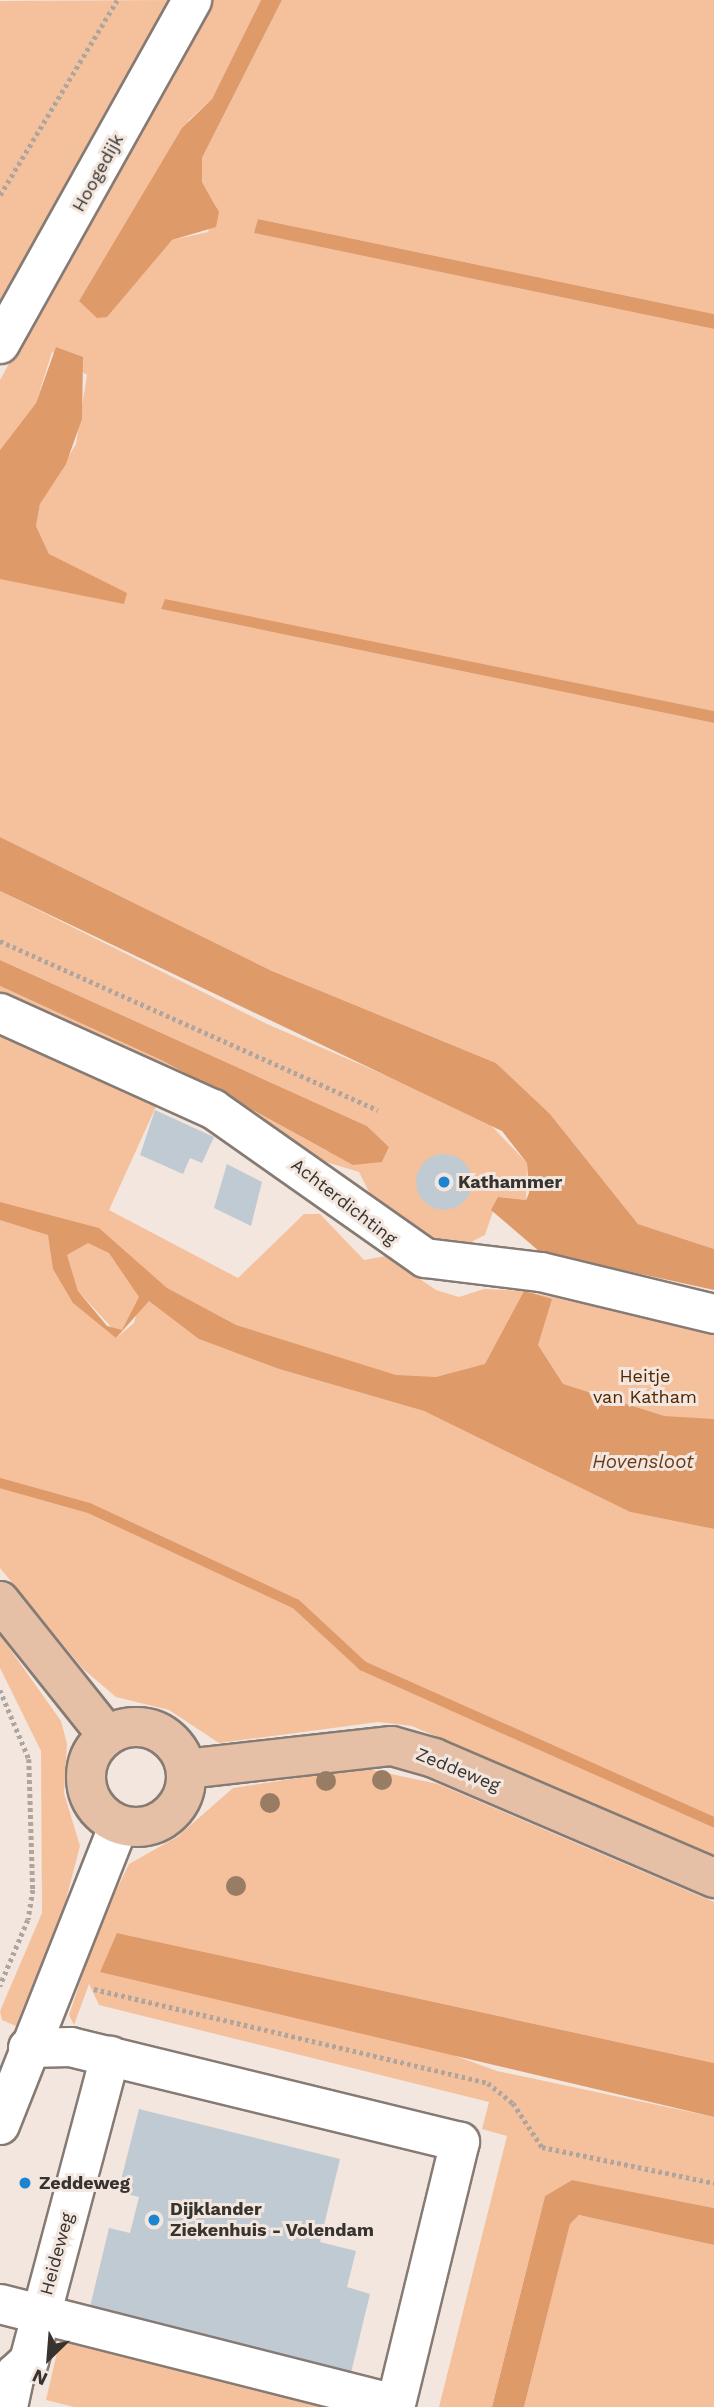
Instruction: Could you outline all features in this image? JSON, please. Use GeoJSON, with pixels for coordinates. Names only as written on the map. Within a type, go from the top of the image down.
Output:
{"type":"FeatureCollection","features":[{"type":"Feature","properties":{"kind":"main road"},"geometry":{"type":"LineString","coordinates":[[0,1601],[107,1735]]}},
{"type":"Feature","properties":{"kind":"main road"},"geometry":{"type":"LineString","coordinates":[[140,1726],[163,1734],[186,1769],[182,1798],[162,1821],[119,1825],[97,1809],[85,1775],[92,1752],[107,1735],[140,1726]]}},
{"type":"Feature","properties":{"kind":"main road","name":"Zeddeweg"},"geometry":{"type":"LineString","coordinates":[[186,1769],[393,1746],[434,1758],[714,1878]]}},
{"type":"Feature","properties":{"kind":"street","name":"Hoogedijk"},"geometry":{"type":"LineString","coordinates":[[0,344],[192,0]]}},
{"type":"Feature","properties":{"kind":"street","name":"Achterdichting"},"geometry":{"type":"LineString","coordinates":[[0,1013],[213,1109],[425,1258],[541,1272],[714,1314]]}},
{"type":"Feature","properties":{"kind":"street"},"geometry":{"type":"LineString","coordinates":[[0,2125],[28,2048],[119,1825]]}},
{"type":"Feature","properties":{"kind":"street"},"geometry":{"type":"LineString","coordinates":[[0,2304],[397,2404],[460,2142],[71,2047],[28,2048]]}},
{"type":"Feature","properties":{"kind":"street","name":"Heideweg"},"geometry":{"type":"LineString","coordinates":[[8,2407],[41,2314],[110,2056]]}},
{"type":"Feature","properties":{"kind":"path"},"geometry":{"type":"LineString","coordinates":[[0,195],[117,0]]}},
{"type":"Feature","properties":{"kind":"path"},"geometry":{"type":"LineString","coordinates":[[0,940],[378,1110]]}},
{"type":"Feature","properties":{"kind":"path"},"geometry":{"type":"LineString","coordinates":[[0,1690],[29,1759],[33,1890],[28,1920],[0,1986]]}},
{"type":"Feature","properties":{"kind":"path"},"geometry":{"type":"LineString","coordinates":[[71,2047],[96,1989],[488,2082],[513,2103],[542,2147],[714,2183]]}},
{"type":"Feature","properties":{"kind":"green space"},"geometry":{"type":"Polygon","coordinates":[[[173,0],[0,311],[0,1],[173,0]]]}},
{"type":"Feature","properties":{"kind":"green space"},"geometry":{"type":"Polygon","coordinates":[[[212,0],[261,0],[212,99],[189,120],[79,301],[128,287],[172,240],[208,232],[216,206],[202,182],[202,158],[282,0],[714,0],[714,314],[258,219],[255,233],[714,329],[714,711],[165,600],[161,609],[714,723],[714,1249],[638,1224],[550,1114],[496,1063],[272,971],[0,837],[0,579],[84,576],[49,554],[36,526],[40,504],[76,444],[87,375],[52,352],[36,403],[0,450],[0,380],[212,0]]]}},
{"type":"Feature","properties":{"kind":"green space"},"geometry":{"type":"Polygon","coordinates":[[[0,891],[267,1024],[484,1118],[527,1163],[526,1200],[498,1197],[485,1235],[459,1248],[441,1246],[375,1204],[359,1172],[323,1161],[0,997],[0,986],[163,1061],[327,1151],[382,1162],[389,1147],[367,1126],[0,960],[0,891]]]}},
{"type":"Feature","properties":{"kind":"green space","name":"Heitje van Katham"},"geometry":{"type":"Polygon","coordinates":[[[0,1031],[159,1100],[109,1210],[238,1278],[304,1214],[320,1214],[364,1260],[386,1256],[436,1290],[459,1297],[484,1289],[524,1291],[714,1332],[714,1477],[199,1339],[279,1369],[424,1411],[630,1512],[714,1529],[714,1856],[412,1726],[378,1722],[219,1743],[169,1710],[116,1697],[83,1669],[0,1568],[0,1031]],[[70,1265],[53,1269],[116,1338],[134,1323],[139,1305],[122,1330],[114,1330],[78,1291],[70,1265]]]}},
{"type":"Feature","properties":{"kind":"green space"},"geometry":{"type":"Polygon","coordinates":[[[0,1635],[61,1721],[67,1744],[64,1793],[80,1846],[63,1911],[16,2026],[2,2020],[0,2011],[42,1913],[41,1751],[0,1668],[0,1635]]]}},
{"type":"Feature","properties":{"kind":"green space"},"geometry":{"type":"Polygon","coordinates":[[[363,1768],[438,1784],[714,1902],[714,2063],[117,1933],[497,2071],[714,2117],[714,2208],[572,2180],[545,2196],[492,2407],[439,2407],[507,2136],[482,2129],[489,2102],[99,2005],[89,1984],[74,2025],[69,2015],[99,1926],[129,1864],[177,1837],[233,1788],[363,1768]]]}},
{"type":"Feature","properties":{"kind":"green space"},"geometry":{"type":"Polygon","coordinates":[[[579,2215],[714,2245],[714,2407],[524,2407],[570,2224],[579,2215]]]}},
{"type":"Feature","properties":{"kind":"green space"},"geometry":{"type":"Polygon","coordinates":[[[62,2331],[361,2407],[74,2407],[46,2400],[62,2331]]]}},
{"type":"Feature","properties":{"kind":"water"},"geometry":{"type":"Polygon","coordinates":[[[261,0],[282,0],[202,158],[202,182],[219,212],[216,227],[172,240],[107,317],[97,318],[79,301],[182,128],[212,99],[261,0]]]}},
{"type":"Feature","properties":{"kind":"water"},"geometry":{"type":"Polygon","coordinates":[[[258,219],[714,314],[714,329],[254,233],[258,219]]]}},
{"type":"Feature","properties":{"kind":"water"},"geometry":{"type":"Polygon","coordinates":[[[56,347],[83,357],[82,419],[66,464],[40,504],[36,526],[49,554],[127,593],[124,604],[0,579],[0,450],[36,403],[56,347]]]}},
{"type":"Feature","properties":{"kind":"water"},"geometry":{"type":"Polygon","coordinates":[[[165,599],[714,711],[714,723],[161,609],[165,599]]]}},
{"type":"Feature","properties":{"kind":"water"},"geometry":{"type":"Polygon","coordinates":[[[0,837],[272,971],[496,1063],[550,1114],[638,1224],[714,1249],[714,1290],[540,1252],[491,1210],[498,1197],[526,1200],[529,1193],[527,1163],[502,1131],[0,891],[0,837]]]}},
{"type":"Feature","properties":{"kind":"water"},"geometry":{"type":"Polygon","coordinates":[[[0,960],[367,1126],[389,1147],[382,1162],[353,1165],[163,1061],[0,986],[0,960]]]}},
{"type":"Feature","properties":{"kind":"water","name":"Hovensloot"},"geometry":{"type":"Polygon","coordinates":[[[0,1202],[99,1228],[167,1288],[236,1325],[396,1375],[436,1377],[485,1364],[524,1291],[552,1299],[538,1345],[563,1384],[664,1416],[714,1419],[714,1529],[630,1512],[424,1411],[279,1369],[199,1339],[149,1301],[116,1338],[73,1303],[53,1269],[48,1235],[0,1220],[0,1202]],[[88,1243],[67,1255],[78,1291],[107,1326],[122,1330],[139,1297],[109,1253],[88,1243]]]}},
{"type":"Feature","properties":{"kind":"water"},"geometry":{"type":"Polygon","coordinates":[[[117,1933],[714,2063],[714,2117],[100,1972],[117,1933]]]}},
{"type":"Feature","properties":{"kind":"water"},"geometry":{"type":"Polygon","coordinates":[[[572,2180],[714,2208],[714,2245],[579,2215],[570,2224],[524,2407],[492,2407],[545,2196],[572,2180]]]}},
{"type":"Feature","properties":{"kind":"building"},"geometry":{"type":"Polygon","coordinates":[[[155,1110],[214,1137],[202,1163],[190,1158],[183,1174],[140,1155],[155,1110]]]}},
{"type":"Feature","properties":{"kind":"building","name":"Kathammer"},"geometry":{"type":"Polygon","coordinates":[[[439,1154],[449,1154],[464,1162],[470,1171],[470,1193],[464,1202],[449,1210],[439,1210],[421,1198],[416,1187],[416,1177],[428,1159],[439,1154]]]}},
{"type":"Feature","properties":{"kind":"building"},"geometry":{"type":"Polygon","coordinates":[[[227,1164],[262,1182],[251,1226],[214,1208],[227,1164]]]}},
{"type":"Feature","properties":{"kind":"building"},"geometry":{"type":"Polygon","coordinates":[[[139,2109],[340,2159],[320,2242],[356,2251],[347,2287],[370,2294],[350,2377],[89,2311],[109,2228],[130,2233],[139,2197],[118,2192],[139,2109]]]}},
{"type":"Feature","properties":{"kind":"waterway"},"geometry":{"type":"LineString","coordinates":[[0,1483],[89,1508],[296,1604],[363,1666],[714,1822]]}},
{"type":"Feature","properties":{"kind":"place","name":"Kathammer"},"geometry":{"type":"Point","coordinates":[444,1182]}},
{"type":"Feature","properties":{"kind":"place","name":"Zeddeweg"},"geometry":{"type":"Point","coordinates":[25,2183]}},
{"type":"Feature","properties":{"kind":"place","name":"Dijklander Ziekenhuis - Volendam"},"geometry":{"type":"Point","coordinates":[154,2220]}}]}
